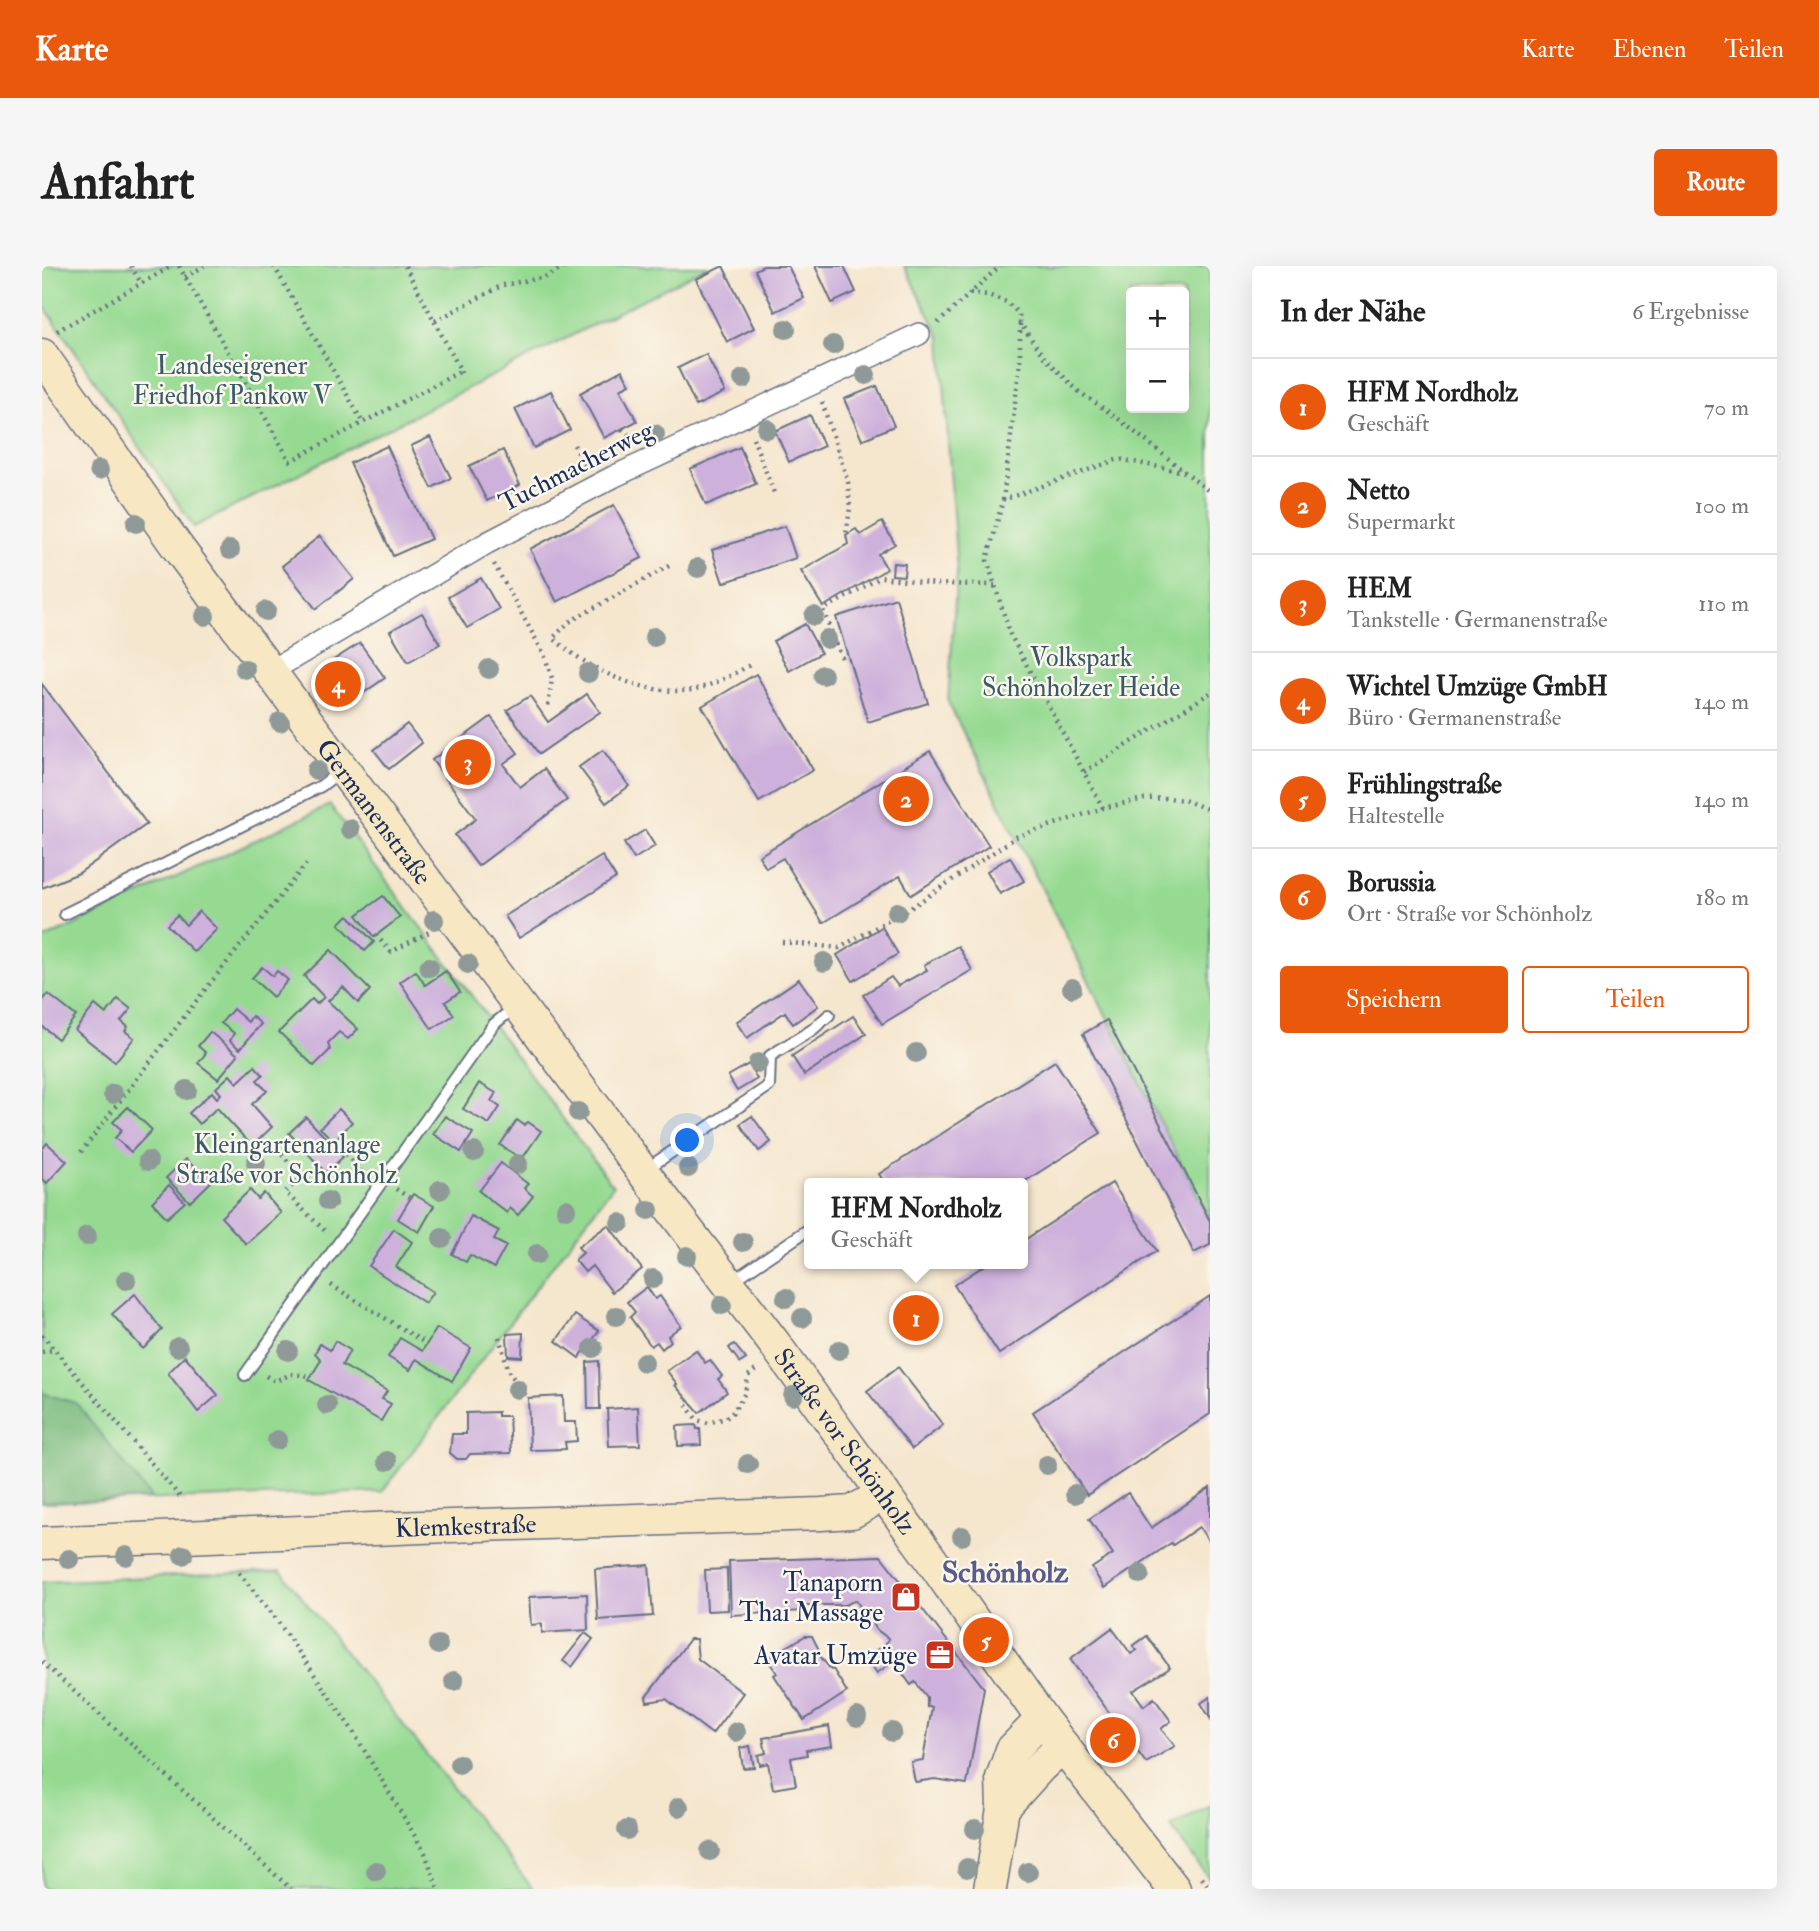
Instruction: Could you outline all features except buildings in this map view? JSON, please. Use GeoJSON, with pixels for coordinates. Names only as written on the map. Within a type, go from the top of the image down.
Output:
{"type":"FeatureCollection","features":[{"type":"Feature","properties":{"kind":"main road","name":"Germanenstraße"},"geometry":{"type":"LineString","coordinates":[[48,344],[178,548],[722,1274]]}},
{"type":"Feature","properties":{"kind":"main road","name":"Straße vor Schönholz"},"geometry":{"type":"LineString","coordinates":[[722,1274],[884,1494],[1042,1719],[1174,1889]]}},
{"type":"Feature","properties":{"kind":"main road","name":"Klemkestraße"},"geometry":{"type":"LineString","coordinates":[[42,1543],[821,1514],[852,1512],[884,1494]]}},
{"type":"Feature","properties":{"kind":"main road"},"geometry":{"type":"LineString","coordinates":[[990,1889],[1003,1808],[1002,1778],[1012,1750],[1042,1719]]}},
{"type":"Feature","properties":{"kind":"main road"},"geometry":{"type":"LineString","coordinates":[[1003,1808],[1040,1766],[1063,1746]]}},
{"type":"Feature","properties":{"kind":"street","name":"Tuchmacherweg"},"geometry":{"type":"LineString","coordinates":[[271,671],[483,545],[612,477],[919,334]]}},
{"type":"Feature","properties":{"kind":"lane"},"geometry":{"type":"LineString","coordinates":[[65,914],[321,786],[344,768]]}},
{"type":"Feature","properties":{"kind":"lane"},"geometry":{"type":"LineString","coordinates":[[248,1371],[493,1024],[520,1004]]}},
{"type":"Feature","properties":{"kind":"lane"},"geometry":{"type":"LineString","coordinates":[[643,1172],[769,1086],[771,1056],[812,1030],[830,1014]]}},
{"type":"Feature","properties":{"kind":"lane"},"geometry":{"type":"LineString","coordinates":[[722,1274],[804,1232]]}},
{"type":"Feature","properties":{"kind":"path"},"geometry":{"type":"LineString","coordinates":[[131,266],[141,283]]}},
{"type":"Feature","properties":{"kind":"path"},"geometry":{"type":"LineString","coordinates":[[48,344],[141,283],[172,266]]}},
{"type":"Feature","properties":{"kind":"path"},"geometry":{"type":"LineString","coordinates":[[179,266],[290,460],[462,372],[405,266]]}},
{"type":"Feature","properties":{"kind":"path"},"geometry":{"type":"LineString","coordinates":[[185,277],[204,266]]}},
{"type":"Feature","properties":{"kind":"path"},"geometry":{"type":"LineString","coordinates":[[274,266],[363,423]]}},
{"type":"Feature","properties":{"kind":"path"},"geometry":{"type":"LineString","coordinates":[[435,321],[503,285],[546,277],[565,266]]}},
{"type":"Feature","properties":{"kind":"path"},"geometry":{"type":"LineString","coordinates":[[919,334],[938,323],[1000,266]]}},
{"type":"Feature","properties":{"kind":"path"},"geometry":{"type":"LineString","coordinates":[[970,293],[988,295],[1007,302],[1019,314],[1020,323],[1020,363],[1003,500],[987,559],[1010,634],[1103,808]]}},
{"type":"Feature","properties":{"kind":"path"},"geometry":{"type":"LineString","coordinates":[[1020,323],[1044,357],[1078,391],[1116,417],[1210,492]]}},
{"type":"Feature","properties":{"kind":"path"},"geometry":{"type":"LineString","coordinates":[[815,382],[848,482],[850,508],[846,536]]}},
{"type":"Feature","properties":{"kind":"path"},"geometry":{"type":"LineString","coordinates":[[743,415],[774,493]]}},
{"type":"Feature","properties":{"kind":"path"},"geometry":{"type":"LineString","coordinates":[[1003,500],[1119,459],[1184,472]]}},
{"type":"Feature","properties":{"kind":"path"},"geometry":{"type":"LineString","coordinates":[[483,545],[544,653],[552,678],[548,707]]}},
{"type":"Feature","properties":{"kind":"path"},"geometry":{"type":"LineString","coordinates":[[669,566],[569,622],[553,638],[572,655],[613,675],[636,685],[657,688],[684,691],[734,674],[753,663]]}},
{"type":"Feature","properties":{"kind":"path"},"geometry":{"type":"LineString","coordinates":[[842,658],[823,610],[881,577],[936,584],[995,585]]}},
{"type":"Feature","properties":{"kind":"path"},"geometry":{"type":"LineString","coordinates":[[1084,772],[1210,693]]}},
{"type":"Feature","properties":{"kind":"path"},"geometry":{"type":"LineString","coordinates":[[782,942],[839,948],[912,907],[1016,837],[1103,808],[1144,799],[1168,798],[1184,800],[1210,810]]}},
{"type":"Feature","properties":{"kind":"path"},"geometry":{"type":"LineString","coordinates":[[81,1152],[204,991],[306,864]]}},
{"type":"Feature","properties":{"kind":"path"},"geometry":{"type":"LineString","coordinates":[[376,935],[391,952],[430,931]]}},
{"type":"Feature","properties":{"kind":"path"},"geometry":{"type":"LineString","coordinates":[[342,1149],[368,1180],[378,1187]]}},
{"type":"Feature","properties":{"kind":"path"},"geometry":{"type":"LineString","coordinates":[[282,1154],[301,1178],[285,1192],[338,1243]]}},
{"type":"Feature","properties":{"kind":"path"},"geometry":{"type":"LineString","coordinates":[[315,1275],[427,1344]]}},
{"type":"Feature","properties":{"kind":"path"},"geometry":{"type":"LineString","coordinates":[[42,1335],[181,1498]]}},
{"type":"Feature","properties":{"kind":"path"},"geometry":{"type":"LineString","coordinates":[[499,1337],[509,1372],[528,1398]]}},
{"type":"Feature","properties":{"kind":"path"},"geometry":{"type":"LineString","coordinates":[[42,1352],[55,1350]]}},
{"type":"Feature","properties":{"kind":"path"},"geometry":{"type":"LineString","coordinates":[[686,1405],[698,1420],[708,1423],[726,1418],[745,1393],[748,1376],[758,1368]]}},
{"type":"Feature","properties":{"kind":"path"},"geometry":{"type":"LineString","coordinates":[[248,1371],[275,1381],[292,1374],[311,1376]]}},
{"type":"Feature","properties":{"kind":"path"},"geometry":{"type":"LineString","coordinates":[[239,1573],[274,1616],[351,1728],[425,1853],[438,1889]]}},
{"type":"Feature","properties":{"kind":"path"},"geometry":{"type":"LineString","coordinates":[[42,1662],[292,1889]]}},
{"type":"Feature","properties":{"kind":"green space","name":"Landeseigener Friedhof Pankow V"},"geometry":{"type":"Polygon","coordinates":[[[42,266],[709,266],[194,527],[42,303],[42,266]]]}},
{"type":"Feature","properties":{"kind":"green space","name":"Volkspark Schönholzer Heide"},"geometry":{"type":"Polygon","coordinates":[[[904,266],[1210,266],[1210,1221],[948,702],[957,571],[941,338],[904,266]]]}},
{"type":"Feature","properties":{"kind":"green space","name":"Kleingartenanlage Straße vor Schönholz"},"geometry":{"type":"Polygon","coordinates":[[[330,805],[613,1186],[382,1492],[42,1503],[42,940],[330,805]]]}},
{"type":"Feature","properties":{"kind":"green space"},"geometry":{"type":"Polygon","coordinates":[[[42,1393],[76,1403],[152,1499],[42,1503],[42,1393]]]}},
{"type":"Feature","properties":{"kind":"green space"},"geometry":{"type":"Polygon","coordinates":[[[281,1571],[533,1889],[42,1889],[42,1582],[281,1571]]]}},
{"type":"Feature","properties":{"kind":"green space"},"geometry":{"type":"Polygon","coordinates":[[[1210,1805],[1210,1880],[1171,1827],[1210,1805]]]}},
{"type":"Feature","properties":{"kind":"place","name":"Wichtel Umzüge GmbH"},"geometry":{"type":"Point","coordinates":[338,684]}},
{"type":"Feature","properties":{"kind":"place","name":"HEM"},"geometry":{"type":"Point","coordinates":[468,762]}},
{"type":"Feature","properties":{"kind":"place","name":"Netto"},"geometry":{"type":"Point","coordinates":[906,799]}},
{"type":"Feature","properties":{"kind":"place","name":"HFM Nordholz"},"geometry":{"type":"Point","coordinates":[916,1318]}},
{"type":"Feature","properties":{"kind":"place","name":"Tanaporn Thai Massage"},"geometry":{"type":"Point","coordinates":[906,1597]}},
{"type":"Feature","properties":{"kind":"place","name":"Frühlingstraße"},"geometry":{"type":"Point","coordinates":[986,1640]}},
{"type":"Feature","properties":{"kind":"place","name":"Avatar Umzüge"},"geometry":{"type":"Point","coordinates":[940,1655]}},
{"type":"Feature","properties":{"kind":"place","name":"Borussia"},"geometry":{"type":"Point","coordinates":[1113,1740]}},
{"type":"Feature","properties":{"kind":"district","name":"Schönholz"},"geometry":{"type":"Point","coordinates":[1005,1572]}}]}
